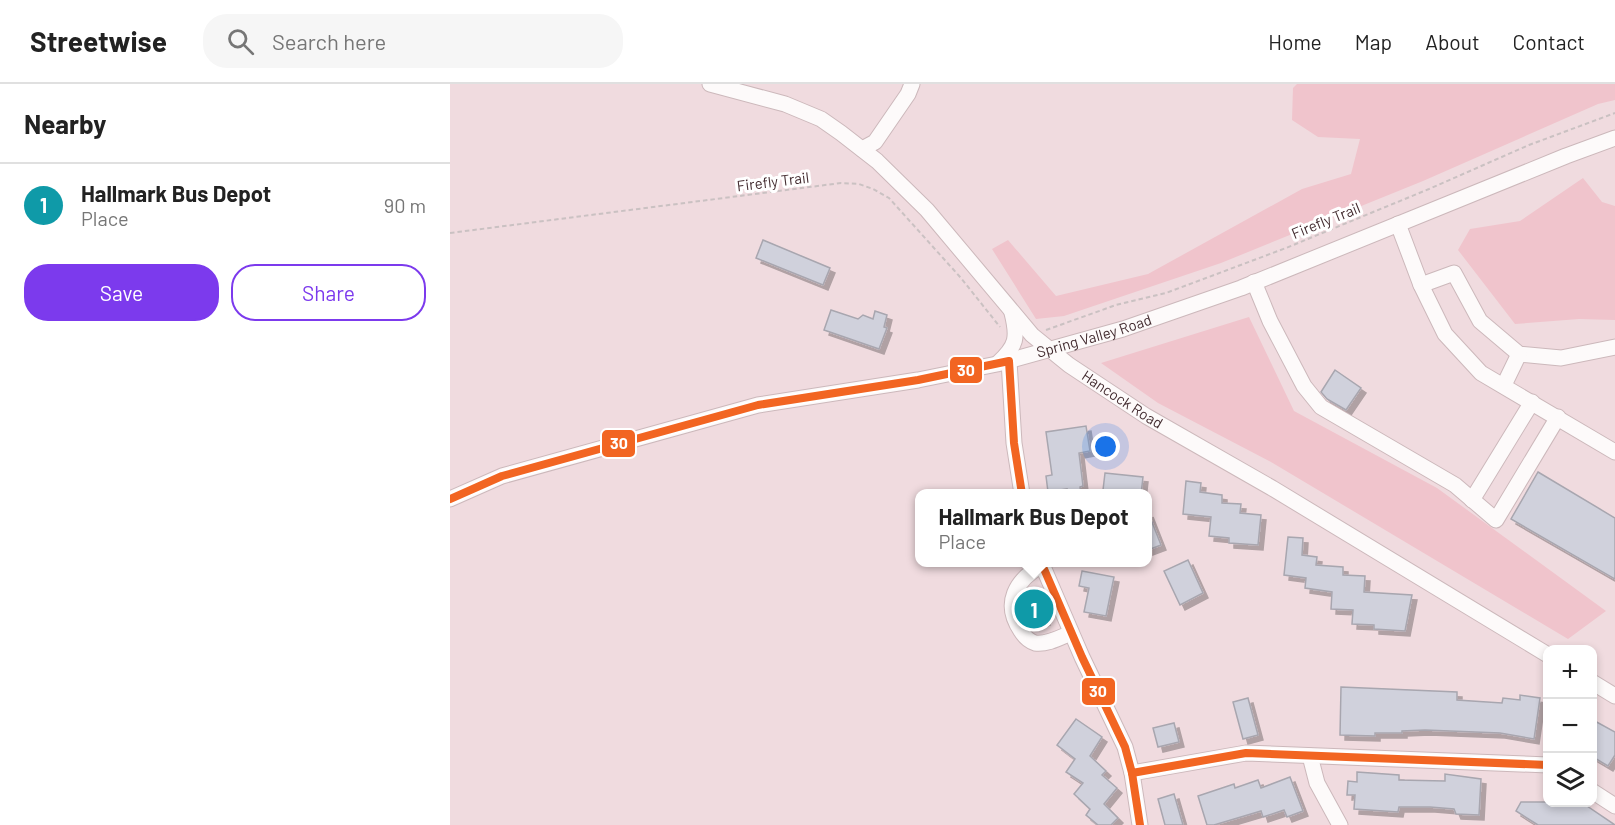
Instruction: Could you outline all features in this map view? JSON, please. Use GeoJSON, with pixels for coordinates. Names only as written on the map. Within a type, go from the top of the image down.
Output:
{"type":"FeatureCollection","features":[{"type":"Feature","properties":{"kind":"street","name":"Hancock Road"},"geometry":{"type":"LineString","coordinates":[[710,84],[785,104],[821,119],[877,161],[927,210],[1033,336],[1100,387],[1543,652]]}},
{"type":"Feature","properties":{"kind":"street"},"geometry":{"type":"LineString","coordinates":[[862,149],[875,142],[908,94],[912,84]]}},
{"type":"Feature","properties":{"kind":"street","name":"Spring Valley Road"},"geometry":{"type":"LineString","coordinates":[[450,499],[502,476],[758,405],[918,380],[1003,363],[1178,311],[1615,138]]}},
{"type":"Feature","properties":{"kind":"street"},"geometry":{"type":"LineString","coordinates":[[1398,224],[1422,285],[1445,334],[1481,372],[1615,452]]}},
{"type":"Feature","properties":{"kind":"street"},"geometry":{"type":"LineString","coordinates":[[1422,285],[1454,273],[1480,321],[1519,354],[1562,358],[1615,347]]}},
{"type":"Feature","properties":{"kind":"street"},"geometry":{"type":"LineString","coordinates":[[1254,282],[1270,321],[1304,386],[1321,407],[1455,485],[1496,520],[1558,417]]}},
{"type":"Feature","properties":{"kind":"street"},"geometry":{"type":"LineString","coordinates":[[1012,313],[1016,338],[1003,363],[1021,489]]}},
{"type":"Feature","properties":{"kind":"street"},"geometry":{"type":"LineString","coordinates":[[1504,385],[1519,354]]}},
{"type":"Feature","properties":{"kind":"street"},"geometry":{"type":"LineString","coordinates":[[1472,500],[1532,402]]}},
{"type":"Feature","properties":{"kind":"street"},"geometry":{"type":"LineString","coordinates":[[1038,567],[1022,579],[1012,602],[1012,614],[1017,625],[1024,637],[1034,643],[1047,642],[1071,633]]}},
{"type":"Feature","properties":{"kind":"street"},"geometry":{"type":"LineString","coordinates":[[1043,567],[1071,633],[1121,737],[1132,773],[1140,825]]}},
{"type":"Feature","properties":{"kind":"street"},"geometry":{"type":"LineString","coordinates":[[1597,685],[1615,696]]}},
{"type":"Feature","properties":{"kind":"street"},"geometry":{"type":"LineString","coordinates":[[1132,773],[1246,753],[1543,765]]}},
{"type":"Feature","properties":{"kind":"street"},"geometry":{"type":"LineString","coordinates":[[1310,756],[1312,771],[1317,783],[1340,825]]}},
{"type":"Feature","properties":{"kind":"street"},"geometry":{"type":"LineString","coordinates":[[1597,794],[1615,806]]}},
{"type":"Feature","properties":{"kind":"path","name":"Firefly Trail"},"geometry":{"type":"LineString","coordinates":[[1039,333],[1116,305],[1166,293],[1286,248],[1529,145],[1615,113]]}},
{"type":"Feature","properties":{"kind":"path","name":"Firefly Trail"},"geometry":{"type":"LineString","coordinates":[[450,233],[841,183],[859,184],[889,198],[961,278],[1010,340],[1016,338]]}},
{"type":"Feature","properties":{"kind":"path"},"geometry":{"type":"LineString","coordinates":[[1020,616],[1047,606]]}},
{"type":"Feature","properties":{"kind":"shaded area"},"geometry":{"type":"Polygon","coordinates":[[[1297,84],[1615,84],[1615,100],[1598,104],[1423,181],[1221,263],[1064,316],[1036,319],[992,249],[1008,240],[1056,296],[1148,274],[1302,189],[1351,174],[1360,139],[1318,137],[1292,120],[1293,88],[1297,84]]]}},
{"type":"Feature","properties":{"kind":"shaded area"},"geometry":{"type":"Polygon","coordinates":[[[1583,178],[1602,202],[1615,206],[1615,320],[1579,319],[1515,324],[1458,250],[1470,229],[1520,221],[1583,178]]]}},
{"type":"Feature","properties":{"kind":"shaded area"},"geometry":{"type":"Polygon","coordinates":[[[1249,317],[1294,411],[1437,488],[1606,611],[1568,639],[1271,462],[1158,403],[1101,363],[1249,317]]]}},
{"type":"Feature","properties":{"kind":"building"},"geometry":{"type":"Polygon","coordinates":[[[763,240],[830,268],[823,285],[756,258],[763,240]]]}},
{"type":"Feature","properties":{"kind":"building"},"geometry":{"type":"Polygon","coordinates":[[[831,310],[858,319],[863,315],[873,319],[875,311],[887,315],[884,327],[887,328],[879,349],[824,330],[831,310]]]}},
{"type":"Feature","properties":{"kind":"building"},"geometry":{"type":"Polygon","coordinates":[[[1335,370],[1361,388],[1346,410],[1327,399],[1321,392],[1335,370]]]}},
{"type":"Feature","properties":{"kind":"building"},"geometry":{"type":"Polygon","coordinates":[[[1086,426],[1090,451],[1079,453],[1083,486],[1080,489],[1048,489],[1046,476],[1052,475],[1046,432],[1086,426]]]}},
{"type":"Feature","properties":{"kind":"building"},"geometry":{"type":"Polygon","coordinates":[[[1538,472],[1615,518],[1615,579],[1511,519],[1538,472]]]}},
{"type":"Feature","properties":{"kind":"building"},"geometry":{"type":"Polygon","coordinates":[[[1105,473],[1143,477],[1142,489],[1103,489],[1105,473]]]}},
{"type":"Feature","properties":{"kind":"building"},"geometry":{"type":"Polygon","coordinates":[[[1186,481],[1201,483],[1200,492],[1222,495],[1222,503],[1241,504],[1240,513],[1261,515],[1258,545],[1229,543],[1229,538],[1209,536],[1211,517],[1183,514],[1186,481]]]}},
{"type":"Feature","properties":{"kind":"building"},"geometry":{"type":"Polygon","coordinates":[[[1152,522],[1161,545],[1152,548],[1152,522]]]}},
{"type":"Feature","properties":{"kind":"building"},"geometry":{"type":"Polygon","coordinates":[[[1288,537],[1303,538],[1302,555],[1317,557],[1316,565],[1343,567],[1343,575],[1365,576],[1364,592],[1412,595],[1405,631],[1374,629],[1374,625],[1352,624],[1353,610],[1331,609],[1332,592],[1305,588],[1306,578],[1284,575],[1288,537]]]}},
{"type":"Feature","properties":{"kind":"building"},"geometry":{"type":"Polygon","coordinates":[[[1188,560],[1203,593],[1180,605],[1164,571],[1188,560]]]}},
{"type":"Feature","properties":{"kind":"building"},"geometry":{"type":"Polygon","coordinates":[[[1082,571],[1114,577],[1106,616],[1084,612],[1089,588],[1079,586],[1082,571]]]}},
{"type":"Feature","properties":{"kind":"building"},"geometry":{"type":"Polygon","coordinates":[[[1034,594],[1045,620],[1034,624],[1024,598],[1034,594]]]}},
{"type":"Feature","properties":{"kind":"building"},"geometry":{"type":"Polygon","coordinates":[[[1341,687],[1457,692],[1457,700],[1502,703],[1503,698],[1520,700],[1520,695],[1540,698],[1534,739],[1500,733],[1425,730],[1375,733],[1375,736],[1340,735],[1341,687]]]}},
{"type":"Feature","properties":{"kind":"building"},"geometry":{"type":"Polygon","coordinates":[[[1248,698],[1258,735],[1243,739],[1233,702],[1248,698]]]}},
{"type":"Feature","properties":{"kind":"building"},"geometry":{"type":"Polygon","coordinates":[[[1076,719],[1102,737],[1090,756],[1106,771],[1102,775],[1117,788],[1104,804],[1118,818],[1111,825],[1098,825],[1086,815],[1090,809],[1074,794],[1083,783],[1066,772],[1075,759],[1057,745],[1076,719]]]}},
{"type":"Feature","properties":{"kind":"building"},"geometry":{"type":"Polygon","coordinates":[[[1597,722],[1615,732],[1615,755],[1608,766],[1597,759],[1597,722]]]}},
{"type":"Feature","properties":{"kind":"building"},"geometry":{"type":"Polygon","coordinates":[[[1174,723],[1179,742],[1158,747],[1153,728],[1174,723]]]}},
{"type":"Feature","properties":{"kind":"building"},"geometry":{"type":"Polygon","coordinates":[[[1357,772],[1399,775],[1399,780],[1445,781],[1445,774],[1481,779],[1479,815],[1456,814],[1454,809],[1430,807],[1399,807],[1398,812],[1354,809],[1355,795],[1347,795],[1348,781],[1357,782],[1357,772]]]}},
{"type":"Feature","properties":{"kind":"building"},"geometry":{"type":"Polygon","coordinates":[[[1290,777],[1303,811],[1287,817],[1284,810],[1263,817],[1261,811],[1207,825],[1198,796],[1234,784],[1235,788],[1258,780],[1261,788],[1290,777]]]}},
{"type":"Feature","properties":{"kind":"building"},"geometry":{"type":"Polygon","coordinates":[[[1174,794],[1183,825],[1165,825],[1158,799],[1174,794]]]}},
{"type":"Feature","properties":{"kind":"building"},"geometry":{"type":"Polygon","coordinates":[[[1521,802],[1543,802],[1543,807],[1588,807],[1615,825],[1538,825],[1516,811],[1521,802]]]}},
{"type":"Feature","properties":{"kind":"transit line","name":"30"},"geometry":{"type":"LineString","coordinates":[[450,499],[502,476],[758,405],[918,380],[1009,361],[1014,443],[1021,489]]}},
{"type":"Feature","properties":{"kind":"transit line","name":"30"},"geometry":{"type":"LineString","coordinates":[[1043,567],[1082,657],[1125,747],[1132,773],[1140,825]]}},
{"type":"Feature","properties":{"kind":"transit line","name":"30"},"geometry":{"type":"LineString","coordinates":[[1132,773],[1246,753],[1543,765]]}},
{"type":"Feature","properties":{"kind":"place","name":"Hallmark Bus Depot"},"geometry":{"type":"Point","coordinates":[1034,609]}}]}
